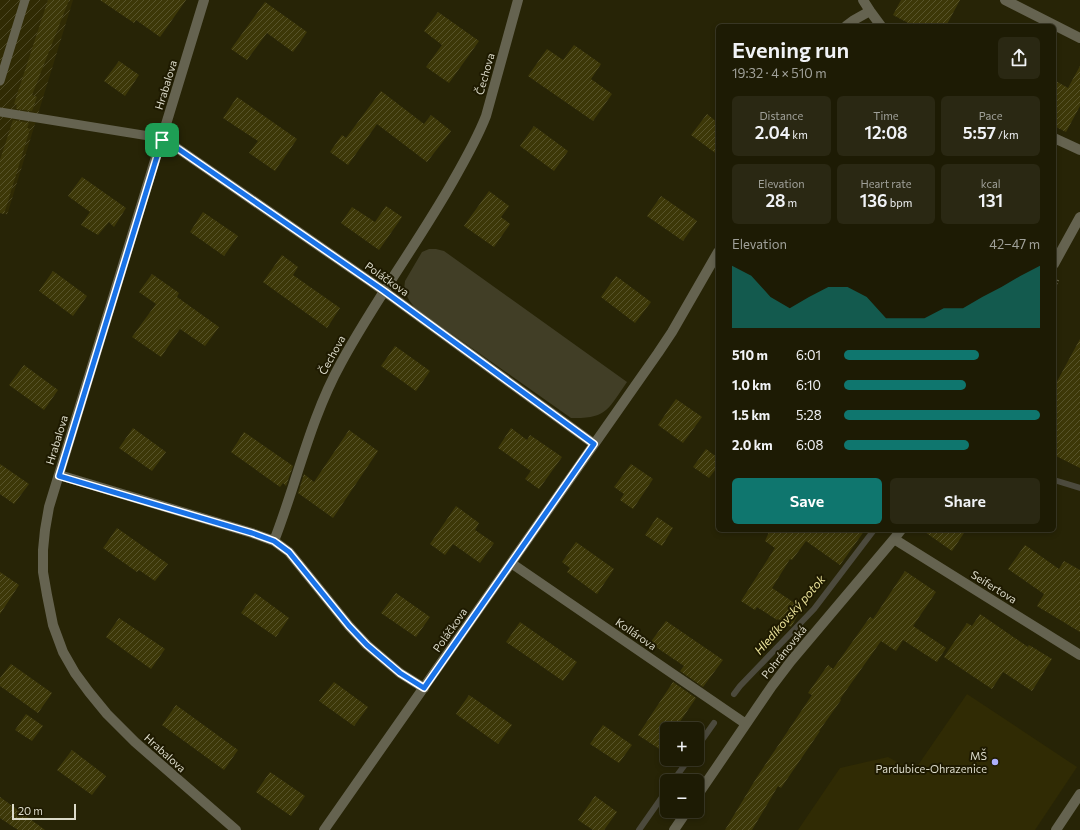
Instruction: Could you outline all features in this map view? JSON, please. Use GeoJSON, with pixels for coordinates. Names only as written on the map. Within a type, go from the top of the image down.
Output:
{"type":"FeatureCollection","features":[{"type":"Feature","properties":{"kind":"street","name":"Hrabalova"},"geometry":{"type":"LineString","coordinates":[[204,0],[49,507],[42,550],[43,572],[53,625],[63,652],[88,692],[107,714],[135,742],[236,830]]}},
{"type":"Feature","properties":{"kind":"street","name":"Čechova"},"geometry":{"type":"LineString","coordinates":[[274,541],[285,512],[299,465],[329,386],[384,291],[436,212],[480,132],[486,116],[518,0]]}},
{"type":"Feature","properties":{"kind":"street"},"geometry":{"type":"LineString","coordinates":[[863,0],[880,24]]}},
{"type":"Feature","properties":{"kind":"street"},"geometry":{"type":"LineString","coordinates":[[1005,0],[1052,24]]}},
{"type":"Feature","properties":{"kind":"street"},"geometry":{"type":"LineString","coordinates":[[849,24],[870,11]]}},
{"type":"Feature","properties":{"kind":"street"},"geometry":{"type":"LineString","coordinates":[[1056,26],[1080,38]]}},
{"type":"Feature","properties":{"kind":"street"},"geometry":{"type":"LineString","coordinates":[[1056,139],[1080,150]]}},
{"type":"Feature","properties":{"kind":"street","name":"Poláčkova"},"geometry":{"type":"LineString","coordinates":[[162,140],[177,148],[384,291],[594,444]]}},
{"type":"Feature","properties":{"kind":"street"},"geometry":{"type":"LineString","coordinates":[[1056,260],[1080,217]]}},
{"type":"Feature","properties":{"kind":"street","name":"Poláčkova"},"geometry":{"type":"LineString","coordinates":[[324,830],[661,348],[716,255]]}},
{"type":"Feature","properties":{"kind":"street"},"geometry":{"type":"LineString","coordinates":[[59,476],[274,541],[289,552],[349,626],[367,645],[400,673],[424,688]]}},
{"type":"Feature","properties":{"kind":"street","name":"Pohránovská"},"geometry":{"type":"LineString","coordinates":[[704,786],[772,686],[791,661],[899,532]]}},
{"type":"Feature","properties":{"kind":"street","name":"Seifertova"},"geometry":{"type":"LineString","coordinates":[[894,539],[1080,654]]}},
{"type":"Feature","properties":{"kind":"street","name":"Kollárova"},"geometry":{"type":"LineString","coordinates":[[512,563],[746,724]]}},
{"type":"Feature","properties":{"kind":"street"},"geometry":{"type":"LineString","coordinates":[[1056,830],[1080,794]]}},
{"type":"Feature","properties":{"kind":"street"},"geometry":{"type":"LineString","coordinates":[[674,830],[682,818]]}},
{"type":"Feature","properties":{"kind":"lane"},"geometry":{"type":"LineString","coordinates":[[0,81],[24,0]]}},
{"type":"Feature","properties":{"kind":"lane"},"geometry":{"type":"LineString","coordinates":[[0,112],[149,136],[162,140]]}},
{"type":"Feature","properties":{"kind":"shaded area"},"geometry":{"type":"Polygon","coordinates":[[[0,0],[73,0],[7,215],[0,210],[0,0]]]}},
{"type":"Feature","properties":{"kind":"shaded area"},"geometry":{"type":"Polygon","coordinates":[[[429,249],[444,251],[627,382],[610,406],[600,414],[592,417],[571,418],[415,308],[404,290],[405,281],[422,252],[429,249]]]}},
{"type":"Feature","properties":{"kind":"shaded area","name":"MŠ Pardubice-Ohrazenice"},"geometry":{"type":"Polygon","coordinates":[[[967,694],[1077,767],[1035,830],[798,830],[840,768],[888,757],[914,771],[967,694]]]}},
{"type":"Feature","properties":{"kind":"building"},"geometry":{"type":"Polygon","coordinates":[[[48,0],[69,0],[32,95],[37,97],[32,111],[16,109],[17,105],[14,104],[48,0]]]}},
{"type":"Feature","properties":{"kind":"building"},"geometry":{"type":"Polygon","coordinates":[[[100,0],[186,0],[160,37],[136,20],[134,23],[100,0]]]}},
{"type":"Feature","properties":{"kind":"building"},"geometry":{"type":"Polygon","coordinates":[[[901,0],[960,0],[947,24],[910,24],[893,15],[901,0]]]}},
{"type":"Feature","properties":{"kind":"building"},"geometry":{"type":"Polygon","coordinates":[[[265,2],[307,32],[293,52],[267,33],[247,60],[231,49],[265,2]]]}},
{"type":"Feature","properties":{"kind":"building"},"geometry":{"type":"Polygon","coordinates":[[[438,12],[479,41],[449,83],[426,67],[442,45],[424,31],[438,12]]]}},
{"type":"Feature","properties":{"kind":"building"},"geometry":{"type":"Polygon","coordinates":[[[574,45],[601,64],[591,79],[612,94],[593,121],[528,76],[547,49],[563,60],[574,45]]]}},
{"type":"Feature","properties":{"kind":"building"},"geometry":{"type":"Polygon","coordinates":[[[119,61],[139,75],[125,96],[104,81],[119,61]]]}},
{"type":"Feature","properties":{"kind":"building"},"geometry":{"type":"Polygon","coordinates":[[[1080,66],[1080,106],[1066,132],[1056,127],[1056,81],[1068,88],[1080,66]]]}},
{"type":"Feature","properties":{"kind":"building"},"geometry":{"type":"Polygon","coordinates":[[[381,91],[424,124],[431,115],[451,131],[427,162],[377,124],[348,165],[330,152],[342,135],[346,138],[381,91]]]}},
{"type":"Feature","properties":{"kind":"building"},"geometry":{"type":"Polygon","coordinates":[[[237,97],[297,139],[275,171],[249,153],[258,141],[223,118],[237,97]]]}},
{"type":"Feature","properties":{"kind":"building"},"geometry":{"type":"Polygon","coordinates":[[[707,114],[716,121],[716,154],[691,135],[707,114]]]}},
{"type":"Feature","properties":{"kind":"building"},"geometry":{"type":"Polygon","coordinates":[[[13,120],[29,123],[27,128],[30,129],[4,214],[0,213],[0,160],[13,120]]]}},
{"type":"Feature","properties":{"kind":"building"},"geometry":{"type":"Polygon","coordinates":[[[534,126],[568,151],[554,171],[520,146],[534,126]]]}},
{"type":"Feature","properties":{"kind":"building"},"geometry":{"type":"Polygon","coordinates":[[[82,177],[126,208],[114,227],[109,222],[98,235],[81,225],[90,212],[68,196],[82,177]]]}},
{"type":"Feature","properties":{"kind":"building"},"geometry":{"type":"Polygon","coordinates":[[[489,191],[509,206],[501,217],[510,224],[494,247],[464,226],[489,191]]]}},
{"type":"Feature","properties":{"kind":"building"},"geometry":{"type":"Polygon","coordinates":[[[661,196],[697,221],[683,241],[647,216],[661,196]]]}},
{"type":"Feature","properties":{"kind":"building"},"geometry":{"type":"Polygon","coordinates":[[[386,206],[402,217],[379,250],[341,223],[352,207],[375,222],[386,206]]]}},
{"type":"Feature","properties":{"kind":"building"},"geometry":{"type":"Polygon","coordinates":[[[203,212],[238,236],[224,256],[190,232],[203,212]]]}},
{"type":"Feature","properties":{"kind":"building"},"geometry":{"type":"Polygon","coordinates":[[[282,255],[298,267],[293,275],[340,308],[327,328],[263,282],[282,255]]]}},
{"type":"Feature","properties":{"kind":"building"},"geometry":{"type":"Polygon","coordinates":[[[53,271],[87,296],[73,316],[39,291],[53,271]]]}},
{"type":"Feature","properties":{"kind":"building"},"geometry":{"type":"Polygon","coordinates":[[[152,274],[179,293],[177,297],[219,327],[205,346],[180,329],[161,357],[132,337],[156,304],[139,292],[152,274]]]}},
{"type":"Feature","properties":{"kind":"building"},"geometry":{"type":"Polygon","coordinates":[[[616,276],[651,302],[635,323],[601,297],[616,276]]]}},
{"type":"Feature","properties":{"kind":"building"},"geometry":{"type":"Polygon","coordinates":[[[1080,339],[1080,468],[1056,456],[1056,383],[1080,339]]]}},
{"type":"Feature","properties":{"kind":"building"},"geometry":{"type":"Polygon","coordinates":[[[395,346],[430,371],[416,391],[381,366],[395,346]]]}},
{"type":"Feature","properties":{"kind":"building"},"geometry":{"type":"Polygon","coordinates":[[[24,365],[58,390],[44,410],[9,385],[24,365]]]}},
{"type":"Feature","properties":{"kind":"building"},"geometry":{"type":"Polygon","coordinates":[[[676,399],[702,417],[683,443],[658,425],[676,399]]]}},
{"type":"Feature","properties":{"kind":"building"},"geometry":{"type":"Polygon","coordinates":[[[133,428],[166,452],[152,471],[119,448],[133,428]]]}},
{"type":"Feature","properties":{"kind":"building"},"geometry":{"type":"Polygon","coordinates":[[[511,428],[527,440],[530,435],[562,457],[539,489],[525,479],[531,471],[498,448],[511,428]]]}},
{"type":"Feature","properties":{"kind":"building"},"geometry":{"type":"Polygon","coordinates":[[[349,430],[378,451],[333,518],[298,493],[304,474],[314,482],[349,430]]]}},
{"type":"Feature","properties":{"kind":"building"},"geometry":{"type":"Polygon","coordinates":[[[244,432],[293,466],[286,486],[283,483],[280,487],[231,452],[244,432]]]}},
{"type":"Feature","properties":{"kind":"building"},"geometry":{"type":"Polygon","coordinates":[[[706,449],[716,456],[716,469],[709,478],[693,467],[706,449]]]}},
{"type":"Feature","properties":{"kind":"building"},"geometry":{"type":"Polygon","coordinates":[[[0,464],[29,484],[14,504],[0,494],[0,464]]]}},
{"type":"Feature","properties":{"kind":"building"},"geometry":{"type":"Polygon","coordinates":[[[631,464],[653,479],[633,509],[620,500],[624,494],[614,487],[631,464]]]}},
{"type":"Feature","properties":{"kind":"building"},"geometry":{"type":"Polygon","coordinates":[[[456,506],[479,523],[475,530],[494,543],[480,563],[453,544],[445,555],[430,544],[456,506]]]}},
{"type":"Feature","properties":{"kind":"building"},"geometry":{"type":"Polygon","coordinates":[[[657,517],[673,528],[662,546],[645,535],[657,517]]]}},
{"type":"Feature","properties":{"kind":"building"},"geometry":{"type":"Polygon","coordinates":[[[117,528],[168,564],[155,581],[139,570],[137,572],[103,548],[117,528]]]}},
{"type":"Feature","properties":{"kind":"building"},"geometry":{"type":"Polygon","coordinates":[[[769,532],[864,532],[840,565],[806,541],[792,560],[790,559],[772,588],[802,608],[791,627],[757,607],[755,610],[741,601],[775,548],[765,541],[769,532]]]}},
{"type":"Feature","properties":{"kind":"building"},"geometry":{"type":"Polygon","coordinates":[[[925,532],[965,532],[952,551],[925,532]]]}},
{"type":"Feature","properties":{"kind":"building"},"geometry":{"type":"Polygon","coordinates":[[[576,542],[614,569],[597,594],[567,572],[570,568],[562,562],[576,542]]]}},
{"type":"Feature","properties":{"kind":"building"},"geometry":{"type":"Polygon","coordinates":[[[1025,545],[1059,569],[1064,561],[1080,570],[1080,632],[1037,606],[1044,594],[1008,569],[1025,545]]]}},
{"type":"Feature","properties":{"kind":"building"},"geometry":{"type":"Polygon","coordinates":[[[905,571],[936,592],[913,626],[946,648],[937,662],[903,640],[896,651],[881,641],[840,699],[841,700],[781,788],[778,786],[752,830],[725,830],[757,777],[812,695],[808,693],[828,665],[833,669],[870,617],[873,619],[905,571]]]}},
{"type":"Feature","properties":{"kind":"building"},"geometry":{"type":"Polygon","coordinates":[[[0,572],[19,585],[0,614],[0,572]]]}},
{"type":"Feature","properties":{"kind":"building"},"geometry":{"type":"Polygon","coordinates":[[[255,593],[289,618],[276,637],[241,613],[255,593]]]}},
{"type":"Feature","properties":{"kind":"building"},"geometry":{"type":"Polygon","coordinates":[[[396,593],[430,617],[416,637],[381,613],[396,593]]]}},
{"type":"Feature","properties":{"kind":"building"},"geometry":{"type":"Polygon","coordinates":[[[980,614],[1028,647],[1029,645],[1052,659],[1032,691],[1003,672],[992,689],[944,657],[967,623],[972,626],[980,614]]]}},
{"type":"Feature","properties":{"kind":"building"},"geometry":{"type":"Polygon","coordinates":[[[119,618],[165,649],[151,669],[106,637],[119,618]]]}},
{"type":"Feature","properties":{"kind":"building"},"geometry":{"type":"Polygon","coordinates":[[[666,621],[723,660],[703,687],[680,671],[684,666],[650,643],[666,621]]]}},
{"type":"Feature","properties":{"kind":"building"},"geometry":{"type":"Polygon","coordinates":[[[520,622],[577,662],[563,681],[506,642],[520,622]]]}},
{"type":"Feature","properties":{"kind":"building"},"geometry":{"type":"Polygon","coordinates":[[[11,664],[52,693],[38,713],[0,686],[0,678],[11,664]]]}},
{"type":"Feature","properties":{"kind":"building"},"geometry":{"type":"Polygon","coordinates":[[[334,682],[368,707],[354,726],[319,701],[334,682]]]}},
{"type":"Feature","properties":{"kind":"building"},"geometry":{"type":"Polygon","coordinates":[[[673,682],[696,698],[680,722],[660,722],[660,749],[638,735],[673,682]]]}},
{"type":"Feature","properties":{"kind":"building"},"geometry":{"type":"Polygon","coordinates":[[[469,695],[512,725],[498,744],[456,714],[469,695]]]}},
{"type":"Feature","properties":{"kind":"building"},"geometry":{"type":"Polygon","coordinates":[[[176,705],[238,750],[224,770],[162,725],[176,705]]]}},
{"type":"Feature","properties":{"kind":"building"},"geometry":{"type":"Polygon","coordinates":[[[26,714],[43,726],[32,741],[15,730],[26,714]]]}},
{"type":"Feature","properties":{"kind":"building"},"geometry":{"type":"Polygon","coordinates":[[[603,725],[632,745],[619,763],[590,744],[603,725]]]}},
{"type":"Feature","properties":{"kind":"building"},"geometry":{"type":"Polygon","coordinates":[[[72,750],[106,776],[92,795],[57,770],[72,750]]]}},
{"type":"Feature","properties":{"kind":"building"},"geometry":{"type":"Polygon","coordinates":[[[270,772],[305,796],[291,816],[256,792],[270,772]]]}},
{"type":"Feature","properties":{"kind":"building"},"geometry":{"type":"Polygon","coordinates":[[[595,796],[617,812],[604,830],[593,830],[578,820],[595,796]]]}},
{"type":"Feature","properties":{"kind":"building"},"geometry":{"type":"Polygon","coordinates":[[[0,797],[45,830],[18,830],[0,818],[0,797]]]}},
{"type":"Feature","properties":{"kind":"waterway","name":"Hledíkovský potok"},"geometry":{"type":"LineString","coordinates":[[1056,481],[1080,488]]}},
{"type":"Feature","properties":{"kind":"waterway","name":"Hledíkovský potok"},"geometry":{"type":"LineString","coordinates":[[734,694],[814,609],[872,532]]}},
{"type":"Feature","properties":{"kind":"waterway","name":"Hledíkovský potok"},"geometry":{"type":"LineString","coordinates":[[704,737],[714,723]]}},
{"type":"Feature","properties":{"kind":"waterway","name":"Hledíkovský potok"},"geometry":{"type":"LineString","coordinates":[[678,774],[684,766]]}},
{"type":"Feature","properties":{"kind":"waterway","name":"Hledíkovský potok"},"geometry":{"type":"LineString","coordinates":[[639,830],[660,800]]}},
{"type":"Feature","properties":{"kind":"place","name":"MŠ Pardubice-Ohrazenice"},"geometry":{"type":"Point","coordinates":[995,762]}},
{"type":"Feature","properties":{"kind":"route"},"geometry":{"type":"LineString","coordinates":[[162,140],[177,148],[384,291],[594,444],[424,688],[400,673],[367,645],[349,626],[289,552],[274,541],[252,533],[59,476],[162,140]]}}]}
